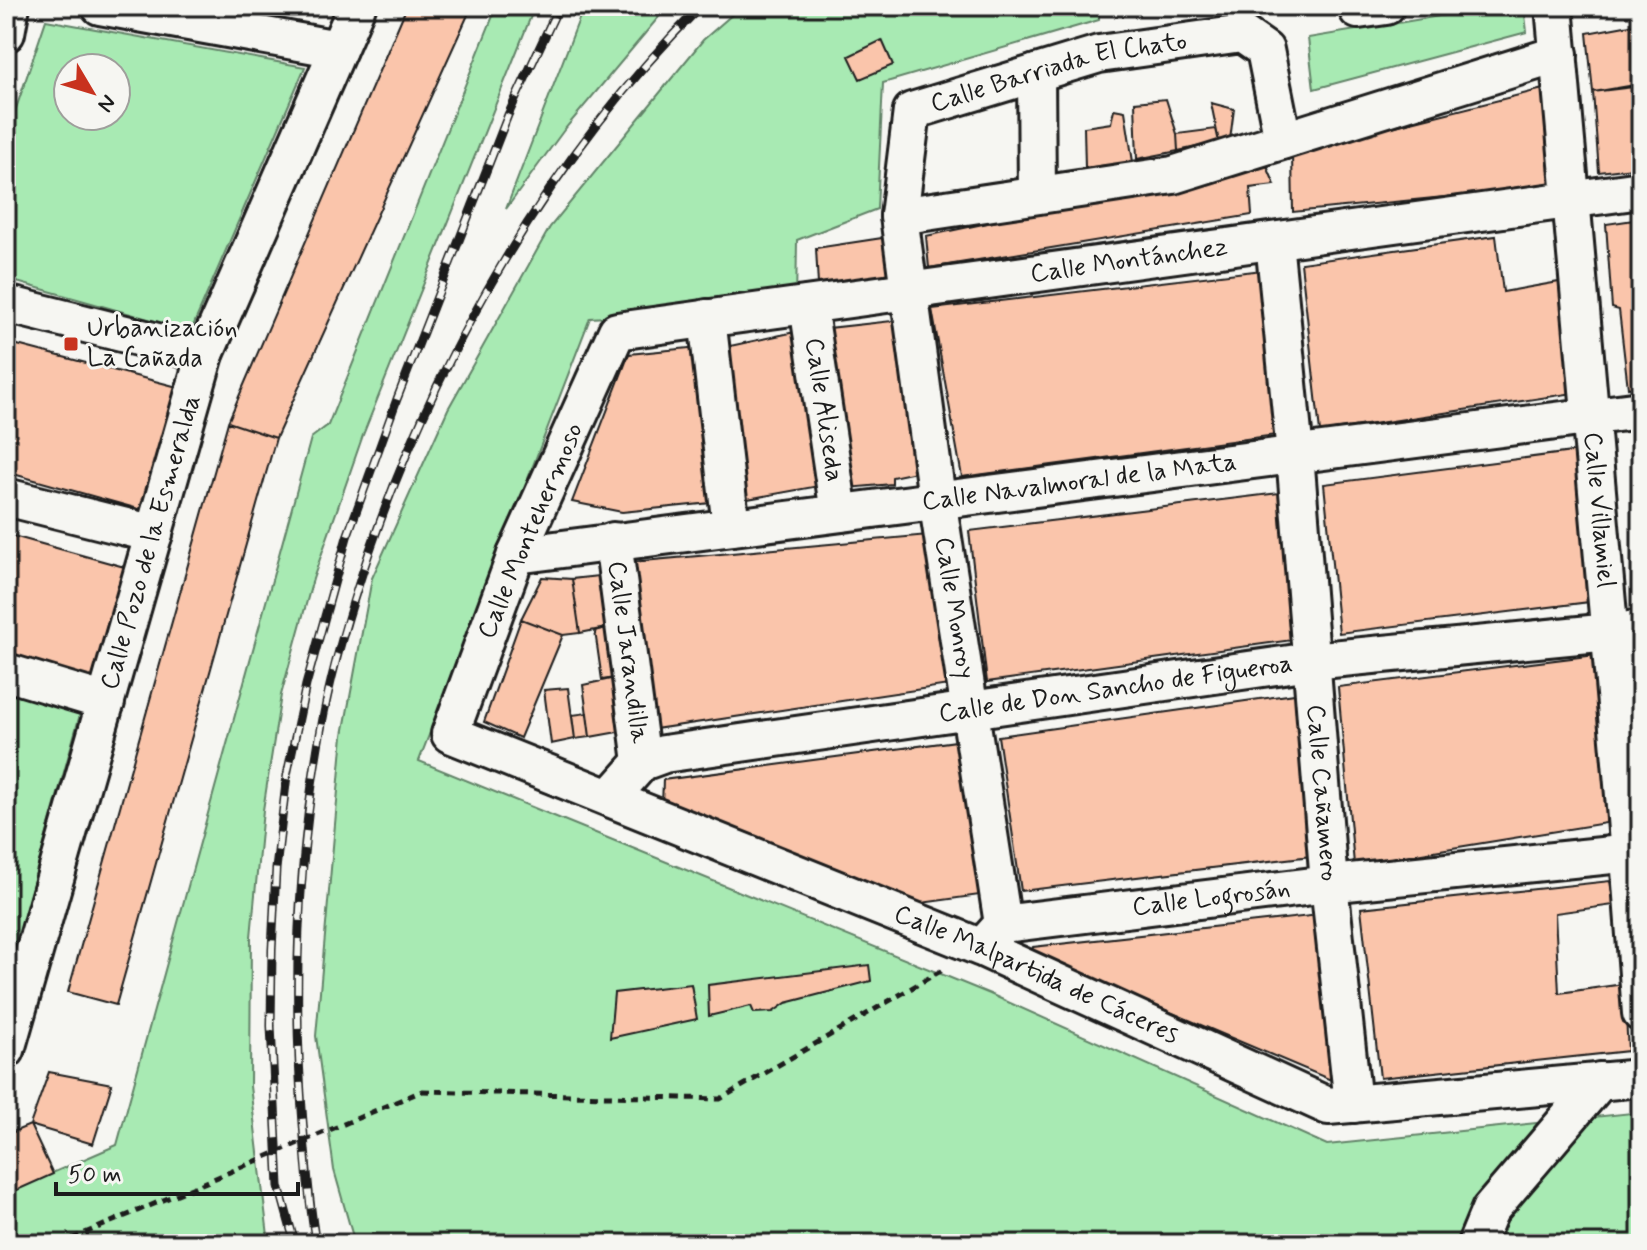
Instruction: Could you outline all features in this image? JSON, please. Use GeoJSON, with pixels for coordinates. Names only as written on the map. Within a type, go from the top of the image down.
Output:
{"type":"FeatureCollection","features":[{"type":"Feature","properties":{"kind":"street"},"geometry":{"type":"LineString","coordinates":[[6,33],[11,6]]}},
{"type":"Feature","properties":{"kind":"street"},"geometry":{"type":"LineString","coordinates":[[100,6],[338,49]]}},
{"type":"Feature","properties":{"kind":"street","name":"Calle Pozo de la Esmeralda"},"geometry":{"type":"LineString","coordinates":[[6,1050],[205,354],[357,6]]}},
{"type":"Feature","properties":{"kind":"street","name":"Calle Villamiel"},"geometry":{"type":"LineString","coordinates":[[1554,6],[1591,416],[1626,630],[1641,1013]]}},
{"type":"Feature","properties":{"kind":"street","name":"Calle Barriada El Chato"},"geometry":{"type":"LineString","coordinates":[[909,291],[899,216],[912,111],[1099,54],[1242,34],[1265,50],[1283,140]]}},
{"type":"Feature","properties":{"kind":"street"},"geometry":{"type":"LineString","coordinates":[[899,216],[1173,175],[1559,54]]}},
{"type":"Feature","properties":{"kind":"street"},"geometry":{"type":"LineString","coordinates":[[1036,73],[1037,195]]}},
{"type":"Feature","properties":{"kind":"street","name":"Calle Montánchez"},"geometry":{"type":"LineString","coordinates":[[617,331],[1641,190]]}},
{"type":"Feature","properties":{"kind":"street","name":"Calle Cañamero"},"geometry":{"type":"LineString","coordinates":[[1274,241],[1295,454],[1329,884],[1353,1104]]}},
{"type":"Feature","properties":{"kind":"street","name":"Calle Monroy"},"geometry":{"type":"LineString","coordinates":[[909,291],[937,499],[971,711],[992,936]]}},
{"type":"Feature","properties":{"kind":"street"},"geometry":{"type":"LineString","coordinates":[[6,304],[205,354]]}},
{"type":"Feature","properties":{"kind":"street","name":"Calle Aliseda"},"geometry":{"type":"LineString","coordinates":[[808,305],[839,513]]}},
{"type":"Feature","properties":{"kind":"street"},"geometry":{"type":"LineString","coordinates":[[707,318],[731,527]]}},
{"type":"Feature","properties":{"kind":"street","name":"Calle Montehermoso"},"geometry":{"type":"LineString","coordinates":[[450,734],[516,555],[617,331]]}},
{"type":"Feature","properties":{"kind":"street","name":"Calle Navalmoral de la Mata"},"geometry":{"type":"LineString","coordinates":[[516,555],[1641,410]]}},
{"type":"Feature","properties":{"kind":"street"},"geometry":{"type":"LineString","coordinates":[[6,497],[154,534]]}},
{"type":"Feature","properties":{"kind":"street","name":"Calle Jarandilla"},"geometry":{"type":"LineString","coordinates":[[613,541],[642,762]]}},
{"type":"Feature","properties":{"kind":"street","name":"Calle de Don Sancho de Figueroa"},"geometry":{"type":"LineString","coordinates":[[642,762],[664,754],[1311,661],[1626,630]]}},
{"type":"Feature","properties":{"kind":"street"},"geometry":{"type":"LineString","coordinates":[[6,672],[106,702]]}},
{"type":"Feature","properties":{"kind":"street","name":"Calle Malpartida de Cáceres"},"geometry":{"type":"LineString","coordinates":[[450,734],[610,798],[992,936],[1328,1106],[1641,1078]]}},
{"type":"Feature","properties":{"kind":"street"},"geometry":{"type":"LineString","coordinates":[[610,798],[642,762]]}},
{"type":"Feature","properties":{"kind":"street","name":"Calle Logrosán"},"geometry":{"type":"LineString","coordinates":[[992,936],[1329,884],[1635,853]]}},
{"type":"Feature","properties":{"kind":"street"},"geometry":{"type":"LineString","coordinates":[[1476,1244],[1490,1210],[1600,1081]]}},
{"type":"Feature","properties":{"kind":"path"},"geometry":{"type":"LineString","coordinates":[[59,1244],[422,1091],[720,1099],[992,936]]}},
{"type":"Feature","properties":{"kind":"green space"},"geometry":{"type":"Polygon","coordinates":[[[497,6],[535,6],[363,435],[313,579],[281,695],[263,810],[251,937],[250,1086],[269,1244],[6,1244],[6,1193],[117,1145],[311,438],[328,425],[497,6]]]}},
{"type":"Feature","properties":{"kind":"green space"},"geometry":{"type":"Polygon","coordinates":[[[584,6],[668,6],[564,130],[506,209],[584,6]]]}},
{"type":"Feature","properties":{"kind":"green space"},"geometry":{"type":"Polygon","coordinates":[[[742,6],[1099,6],[1099,20],[883,83],[877,209],[797,240],[796,306],[590,318],[419,761],[990,994],[1327,1145],[1641,1112],[1641,1244],[355,1244],[334,1170],[316,1036],[343,735],[372,578],[448,409],[550,227],[703,40],[742,6]]]}},
{"type":"Feature","properties":{"kind":"green space"},"geometry":{"type":"Polygon","coordinates":[[[1499,6],[1524,6],[1527,32],[1314,89],[1308,38],[1499,6]]]}},
{"type":"Feature","properties":{"kind":"green space"},"geometry":{"type":"Polygon","coordinates":[[[46,20],[305,67],[191,331],[6,279],[6,138],[46,20]]]}},
{"type":"Feature","properties":{"kind":"green space"},"geometry":{"type":"Polygon","coordinates":[[[6,662],[89,682],[6,981],[6,662]]]}},
{"type":"Feature","properties":{"kind":"building"},"geometry":{"type":"Polygon","coordinates":[[[293,6],[343,6],[340,15],[293,6]]]}},
{"type":"Feature","properties":{"kind":"building"},"geometry":{"type":"Polygon","coordinates":[[[407,6],[472,6],[276,438],[228,422],[407,6]]]}},
{"type":"Feature","properties":{"kind":"building"},"geometry":{"type":"Polygon","coordinates":[[[1641,23],[1641,86],[1593,92],[1587,33],[1641,23]]]}},
{"type":"Feature","properties":{"kind":"building"},"geometry":{"type":"Polygon","coordinates":[[[882,40],[893,65],[860,79],[849,56],[882,40]]]}},
{"type":"Feature","properties":{"kind":"building"},"geometry":{"type":"Polygon","coordinates":[[[1641,84],[1641,167],[1599,172],[1593,92],[1641,84]]]}},
{"type":"Feature","properties":{"kind":"building"},"geometry":{"type":"Polygon","coordinates":[[[1543,89],[1555,186],[1293,212],[1292,152],[1543,89]]]}},
{"type":"Feature","properties":{"kind":"building"},"geometry":{"type":"Polygon","coordinates":[[[1166,99],[1177,134],[1178,151],[1137,159],[1135,102],[1166,99]]]}},
{"type":"Feature","properties":{"kind":"building"},"geometry":{"type":"Polygon","coordinates":[[[1211,103],[1234,109],[1230,140],[1219,142],[1211,103]]]}},
{"type":"Feature","properties":{"kind":"building"},"geometry":{"type":"Polygon","coordinates":[[[1114,109],[1125,111],[1133,162],[1085,168],[1084,127],[1111,123],[1114,109]]]}},
{"type":"Feature","properties":{"kind":"building"},"geometry":{"type":"Polygon","coordinates":[[[1216,129],[1219,142],[1178,151],[1177,134],[1216,129]]]}},
{"type":"Feature","properties":{"kind":"building"},"geometry":{"type":"Polygon","coordinates":[[[1266,164],[1275,185],[1250,188],[1252,215],[929,268],[926,236],[1266,164]]]}},
{"type":"Feature","properties":{"kind":"building"},"geometry":{"type":"Polygon","coordinates":[[[1641,219],[1641,386],[1628,388],[1619,310],[1612,308],[1606,224],[1641,219]]]}},
{"type":"Feature","properties":{"kind":"building"},"geometry":{"type":"Polygon","coordinates":[[[1496,236],[1503,292],[1559,282],[1574,393],[1320,432],[1301,263],[1496,236]]]}},
{"type":"Feature","properties":{"kind":"building"},"geometry":{"type":"Polygon","coordinates":[[[889,237],[891,274],[818,285],[816,248],[889,237]]]}},
{"type":"Feature","properties":{"kind":"building"},"geometry":{"type":"Polygon","coordinates":[[[1262,270],[1276,435],[962,477],[932,309],[1262,270]]]}},
{"type":"Feature","properties":{"kind":"building"},"geometry":{"type":"Polygon","coordinates":[[[901,320],[921,471],[892,477],[892,484],[848,488],[829,328],[901,320]]]}},
{"type":"Feature","properties":{"kind":"building"},"geometry":{"type":"Polygon","coordinates":[[[795,332],[819,486],[742,500],[730,346],[795,332]]]}},
{"type":"Feature","properties":{"kind":"building"},"geometry":{"type":"Polygon","coordinates":[[[6,342],[189,390],[153,513],[6,472],[6,342]]]}},
{"type":"Feature","properties":{"kind":"building"},"geometry":{"type":"Polygon","coordinates":[[[699,347],[711,503],[622,512],[572,502],[629,354],[699,347]]]}},
{"type":"Feature","properties":{"kind":"building"},"geometry":{"type":"Polygon","coordinates":[[[228,422],[276,438],[116,1005],[68,992],[228,422]]]}},
{"type":"Feature","properties":{"kind":"building"},"geometry":{"type":"Polygon","coordinates":[[[1580,451],[1589,602],[1339,633],[1324,484],[1580,451]]]}},
{"type":"Feature","properties":{"kind":"building"},"geometry":{"type":"Polygon","coordinates":[[[1287,492],[1300,639],[987,682],[969,531],[1287,492]]]}},
{"type":"Feature","properties":{"kind":"building"},"geometry":{"type":"Polygon","coordinates":[[[6,534],[135,570],[98,686],[6,662],[6,534]]]}},
{"type":"Feature","properties":{"kind":"building"},"geometry":{"type":"Polygon","coordinates":[[[928,535],[949,685],[655,729],[632,562],[928,535]]]}},
{"type":"Feature","properties":{"kind":"building"},"geometry":{"type":"Polygon","coordinates":[[[607,575],[616,626],[580,633],[572,579],[607,575]]]}},
{"type":"Feature","properties":{"kind":"building"},"geometry":{"type":"Polygon","coordinates":[[[542,577],[572,579],[580,633],[563,635],[521,619],[542,577]]]}},
{"type":"Feature","properties":{"kind":"building"},"geometry":{"type":"Polygon","coordinates":[[[521,619],[563,635],[520,738],[484,722],[521,619]]]}},
{"type":"Feature","properties":{"kind":"building"},"geometry":{"type":"Polygon","coordinates":[[[612,627],[620,677],[602,680],[595,631],[612,627]]]}},
{"type":"Feature","properties":{"kind":"building"},"geometry":{"type":"Polygon","coordinates":[[[1604,654],[1606,823],[1354,864],[1338,687],[1604,654]]]}},
{"type":"Feature","properties":{"kind":"building"},"geometry":{"type":"Polygon","coordinates":[[[620,677],[629,730],[590,737],[583,685],[620,677]]]}},
{"type":"Feature","properties":{"kind":"building"},"geometry":{"type":"Polygon","coordinates":[[[568,688],[575,739],[551,744],[544,690],[568,688]]]}},
{"type":"Feature","properties":{"kind":"building"},"geometry":{"type":"Polygon","coordinates":[[[1302,693],[1311,856],[1021,891],[998,736],[1302,693]]]}},
{"type":"Feature","properties":{"kind":"building"},"geometry":{"type":"Polygon","coordinates":[[[587,713],[590,737],[575,739],[572,715],[587,713]]]}},
{"type":"Feature","properties":{"kind":"building"},"geometry":{"type":"Polygon","coordinates":[[[964,740],[980,895],[914,904],[662,805],[663,780],[964,740]]]}},
{"type":"Feature","properties":{"kind":"building"},"geometry":{"type":"Polygon","coordinates":[[[1610,881],[1614,905],[1555,913],[1559,993],[1624,984],[1628,1051],[1380,1078],[1361,908],[1610,881]]]}},
{"type":"Feature","properties":{"kind":"building"},"geometry":{"type":"Polygon","coordinates":[[[1319,915],[1331,1080],[1031,953],[1033,947],[1319,915]]]}},
{"type":"Feature","properties":{"kind":"building"},"geometry":{"type":"Polygon","coordinates":[[[869,965],[871,981],[786,1003],[773,1012],[754,1013],[751,1006],[709,1016],[708,985],[869,965]]]}},
{"type":"Feature","properties":{"kind":"building"},"geometry":{"type":"Polygon","coordinates":[[[691,984],[697,1019],[610,1038],[614,993],[691,984]]]}},
{"type":"Feature","properties":{"kind":"building"},"geometry":{"type":"Polygon","coordinates":[[[49,1072],[112,1084],[93,1144],[30,1125],[49,1072]]]}},
{"type":"Feature","properties":{"kind":"building"},"geometry":{"type":"Polygon","coordinates":[[[30,1125],[53,1174],[6,1195],[6,1135],[30,1125]]]}},
{"type":"Feature","properties":{"kind":"railway"},"geometry":{"type":"LineString","coordinates":[[295,1244],[279,1186],[271,1026],[272,950],[276,869],[287,775],[306,685],[347,537],[397,399],[508,115],[559,6]]}},
{"type":"Feature","properties":{"kind":"railway"},"geometry":{"type":"LineString","coordinates":[[316,1244],[308,1184],[300,1072],[300,917],[315,764],[328,692],[350,610],[398,475],[430,401],[505,259],[548,191],[595,126],[646,64],[701,6]]}},
{"type":"Feature","properties":{"kind":"place","name":"Urbanización La Cañada"},"geometry":{"type":"Point","coordinates":[71,344]}}]}
